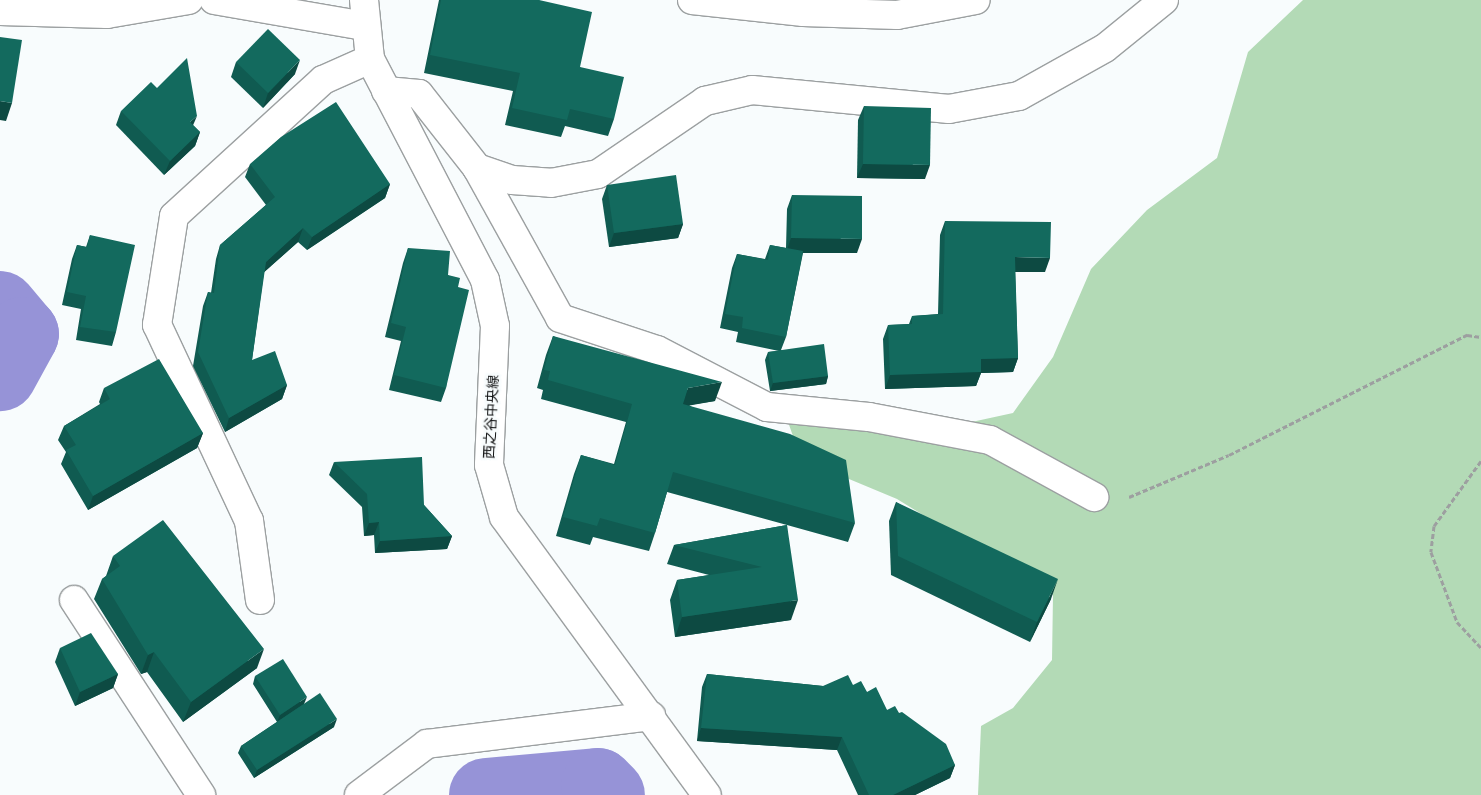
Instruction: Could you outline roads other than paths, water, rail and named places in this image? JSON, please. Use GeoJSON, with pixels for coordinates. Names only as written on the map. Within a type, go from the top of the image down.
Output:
{"type":"FeatureCollection","features":[{"type":"Feature","properties":{"kind":"street"},"geometry":{"type":"LineString","coordinates":[[0,11],[107,14],[190,0]]}},
{"type":"Feature","properties":{"kind":"street"},"geometry":{"type":"LineString","coordinates":[[214,0],[364,13]]}},
{"type":"Feature","properties":{"kind":"street"},"geometry":{"type":"LineString","coordinates":[[692,0],[803,12],[897,15],[976,0]]}},
{"type":"Feature","properties":{"kind":"street"},"geometry":{"type":"LineString","coordinates":[[477,168],[512,180],[551,183],[598,174],[704,101],[752,90],[949,109],[1019,96],[1105,48],[1164,0]]}},
{"type":"Feature","properties":{"kind":"street","name":"西之谷中央線"},"geometry":{"type":"LineString","coordinates":[[364,13],[370,59],[485,280],[495,326],[489,465],[504,517],[708,795]]}},
{"type":"Feature","properties":{"kind":"street"},"geometry":{"type":"LineString","coordinates":[[260,600],[249,521],[157,325],[174,216],[323,80],[370,59]]}},
{"type":"Feature","properties":{"kind":"street"},"geometry":{"type":"LineString","coordinates":[[386,91],[419,94],[477,168],[560,318],[657,350],[767,406],[869,417],[990,440],[1094,497]]}},
{"type":"Feature","properties":{"kind":"street"},"geometry":{"type":"LineString","coordinates":[[74,600],[201,795]]}},
{"type":"Feature","properties":{"kind":"street"},"geometry":{"type":"LineString","coordinates":[[360,795],[427,744],[651,716]]}},
{"type":"Feature","properties":{"kind":"waterway"},"geometry":{"type":"LineString","coordinates":[[0,308],[22,334],[0,374]]}},
{"type":"Feature","properties":{"kind":"waterway"},"geometry":{"type":"LineString","coordinates":[[486,795],[598,785],[608,795]]}}]}
